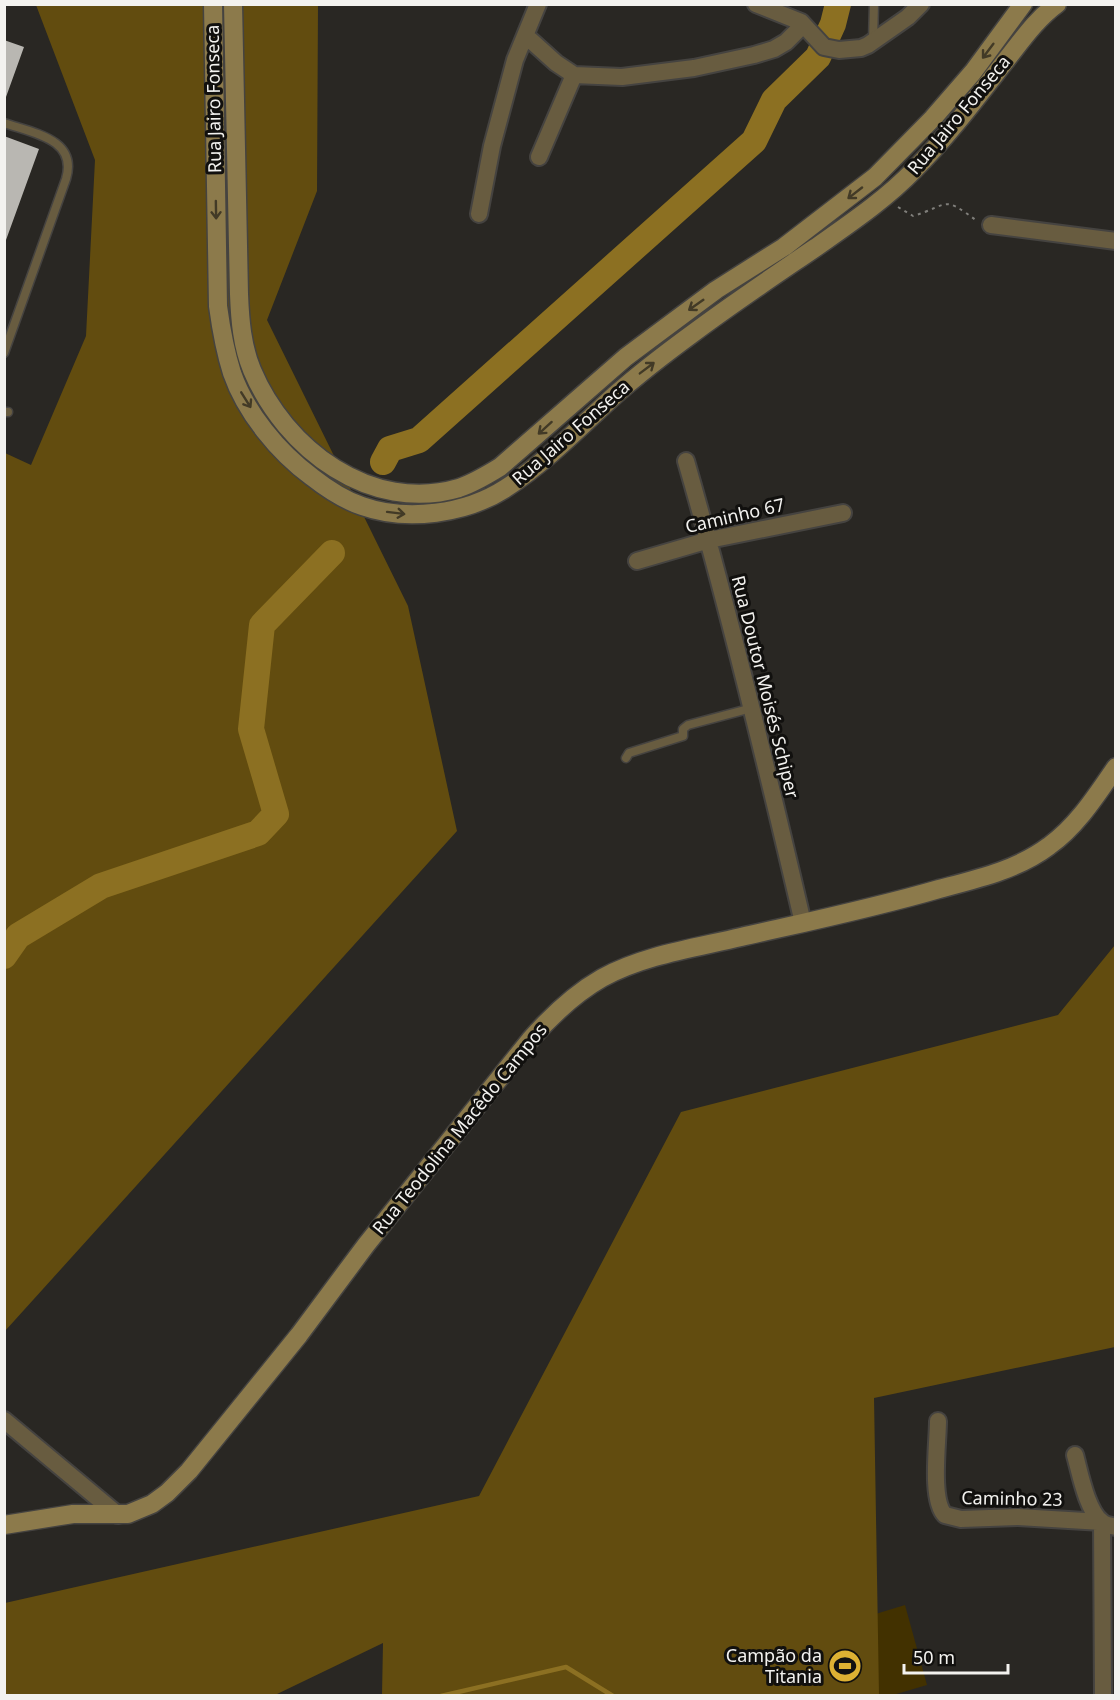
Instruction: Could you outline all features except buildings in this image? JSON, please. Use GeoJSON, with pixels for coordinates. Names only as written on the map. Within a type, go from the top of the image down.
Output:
{"type":"FeatureCollection","features":[{"type":"Feature","properties":{"kind":"main road","name":"Rua Jairo Fonseca"},"geometry":{"type":"LineString","coordinates":[[213,4],[218,306],[232,373],[239,390],[259,421],[284,453],[316,481],[360,506],[404,514],[434,513],[477,503],[506,488],[582,426],[639,374],[860,216],[900,184],[935,149],[1036,22],[1057,4]]}},
{"type":"Feature","properties":{"kind":"main road","name":"Rua Jairo Fonseca"},"geometry":{"type":"LineString","coordinates":[[233,4],[240,304],[243,339],[251,368],[275,412],[314,454],[336,471],[366,484],[381,489],[409,493],[459,488],[481,479],[500,467],[626,357],[716,290],[784,247],[869,182],[906,148],[973,72],[1023,4]]}},
{"type":"Feature","properties":{"kind":"main road","name":"Rua Teodolina Macêdo Campos"},"geometry":{"type":"LineString","coordinates":[[4,1525],[64,1515],[118,1515],[136,1512],[153,1504],[189,1471],[523,1048],[567,1004],[603,977],[633,965],[681,951],[926,893],[984,877],[1022,862],[1047,848],[1073,825],[1116,767]]}},
{"type":"Feature","properties":{"kind":"street"},"geometry":{"type":"LineString","coordinates":[[479,214],[492,146],[515,60],[538,4]]}},
{"type":"Feature","properties":{"kind":"street"},"geometry":{"type":"LineString","coordinates":[[756,4],[801,22],[824,47],[839,50],[861,48],[908,17],[921,4]]}},
{"type":"Feature","properties":{"kind":"street"},"geometry":{"type":"LineString","coordinates":[[525,36],[556,63],[574,75],[622,77],[694,68],[754,56],[786,42],[797,31],[801,22]]}},
{"type":"Feature","properties":{"kind":"street"},"geometry":{"type":"LineString","coordinates":[[539,157],[574,75]]}},
{"type":"Feature","properties":{"kind":"street"},"geometry":{"type":"LineString","coordinates":[[991,225],[1116,241]]}},
{"type":"Feature","properties":{"kind":"street","name":"Rua Doutor Moisés Schiper"},"geometry":{"type":"LineString","coordinates":[[686,461],[709,540],[752,708],[803,923]]}},
{"type":"Feature","properties":{"kind":"street","name":"Caminho 67"},"geometry":{"type":"LineString","coordinates":[[637,561],[709,540],[843,513]]}},
{"type":"Feature","properties":{"kind":"street"},"geometry":{"type":"LineString","coordinates":[[4,1420],[118,1515]]}},
{"type":"Feature","properties":{"kind":"street","name":"Caminho 23"},"geometry":{"type":"LineString","coordinates":[[939,1421],[937,1483],[939,1505],[945,1515],[961,1519],[1018,1516],[1109,1525]]}},
{"type":"Feature","properties":{"kind":"street"},"geometry":{"type":"LineString","coordinates":[[1076,1455],[1087,1498],[1109,1525],[1103,1695]]}},
{"type":"Feature","properties":{"kind":"lane"},"geometry":{"type":"LineString","coordinates":[[873,41],[874,4]]}},
{"type":"Feature","properties":{"kind":"lane"},"geometry":{"type":"LineString","coordinates":[[4,123],[55,143],[67,155],[69,162],[66,179],[4,353]]}},
{"type":"Feature","properties":{"kind":"lane"},"geometry":{"type":"LineString","coordinates":[[626,758],[629,753],[682,736],[683,729],[688,725],[752,708]]}},
{"type":"Feature","properties":{"kind":"path"},"geometry":{"type":"LineString","coordinates":[[882,198],[913,216],[941,204],[950,203],[980,223],[991,225]]}},
{"type":"Feature","properties":{"kind":"shaded area"},"geometry":{"type":"Polygon","coordinates":[[[36,5],[318,5],[317,191],[267,320],[408,606],[457,831],[5,1331],[5,453],[31,465],[86,336],[95,160],[36,5]]]}},
{"type":"Feature","properties":{"kind":"shaded area"},"geometry":{"type":"Polygon","coordinates":[[[1115,945],[1115,1347],[874,1398],[879,1695],[382,1695],[383,1643],[275,1695],[5,1695],[5,1603],[479,1496],[681,1112],[1058,1015],[1115,945]]]}},
{"type":"Feature","properties":{"kind":"shaded area","name":"Campão da Titania"},"geometry":{"type":"Polygon","coordinates":[[[905,1605],[927,1685],[893,1695],[776,1695],[764,1648],[905,1605]]]}},
{"type":"Feature","properties":{"kind":"waterway"},"geometry":{"type":"LineString","coordinates":[[383,462],[390,449],[419,440],[754,141],[774,100],[818,57],[833,24],[838,4]]}},
{"type":"Feature","properties":{"kind":"waterway"},"geometry":{"type":"LineString","coordinates":[[4,956],[18,936],[101,886],[258,833],[276,814],[251,729],[262,625],[332,553]]}},
{"type":"Feature","properties":{"kind":"waterway"},"geometry":{"type":"LineString","coordinates":[[441,1696],[566,1667],[613,1696]]}},
{"type":"Feature","properties":{"kind":"place","name":"Campão da Titania"},"geometry":{"type":"Point","coordinates":[845,1666]}}]}
